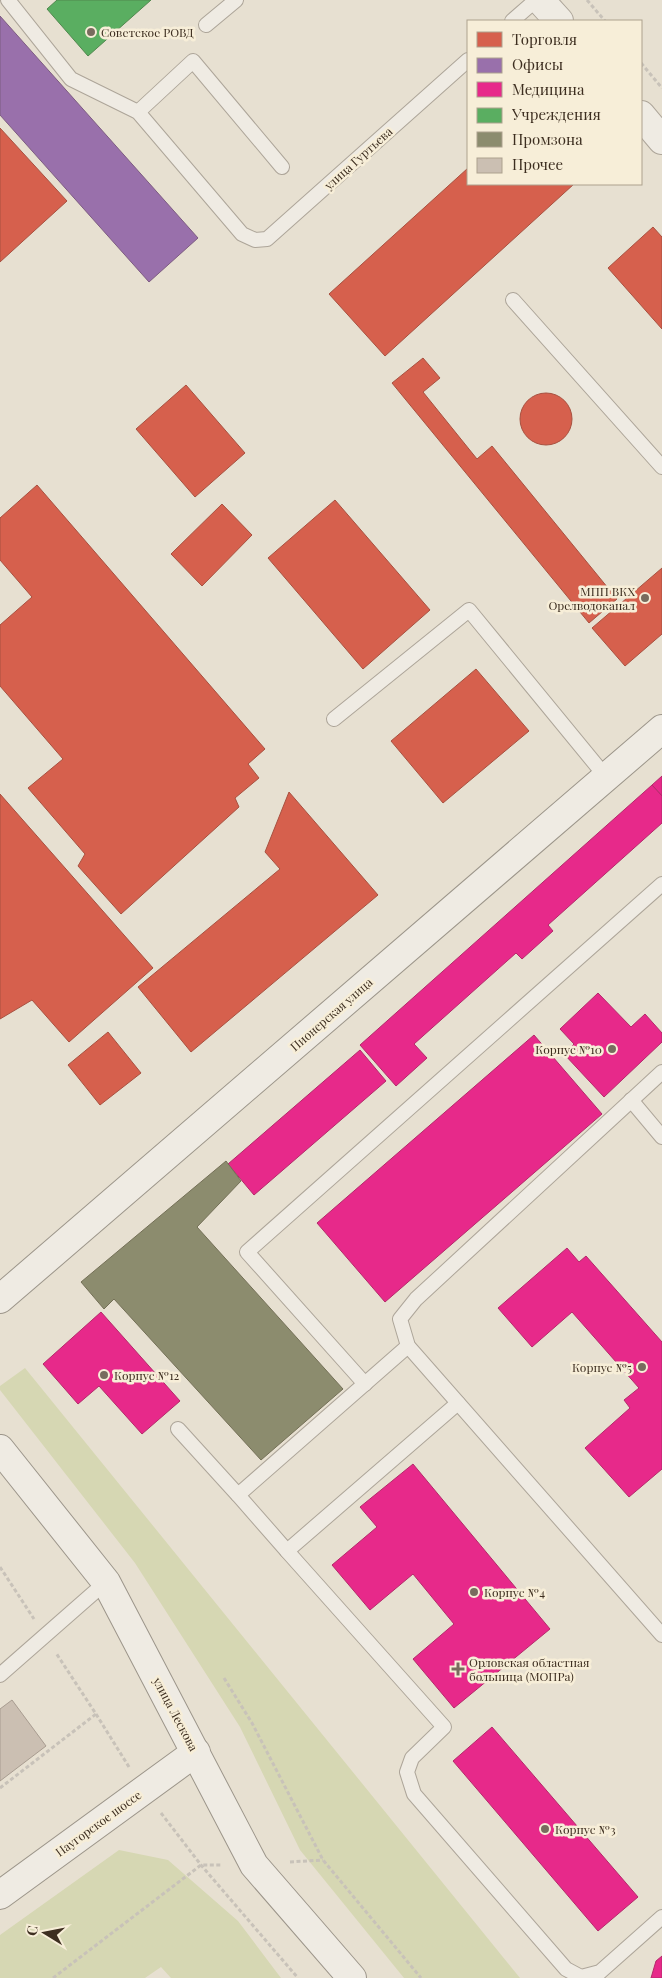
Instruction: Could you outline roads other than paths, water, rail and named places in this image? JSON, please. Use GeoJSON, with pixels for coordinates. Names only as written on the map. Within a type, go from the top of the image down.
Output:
{"type":"FeatureCollection","features":[{"type":"Feature","properties":{"kind":"main road"},"geometry":{"type":"LineString","coordinates":[[540,0],[558,20]]}},
{"type":"Feature","properties":{"kind":"main road"},"geometry":{"type":"LineString","coordinates":[[642,116],[662,140]]}},
{"type":"Feature","properties":{"kind":"main road","name":"Пионерская улица"},"geometry":{"type":"LineString","coordinates":[[0,1299],[662,729]]}},
{"type":"Feature","properties":{"kind":"main road","name":"улица Лескова"},"geometry":{"type":"LineString","coordinates":[[0,1449],[106,1582],[254,1865],[352,1978]]}},
{"type":"Feature","properties":{"kind":"main road","name":"Наугорское шоссе"},"geometry":{"type":"LineString","coordinates":[[0,1896],[196,1752]]}},
{"type":"Feature","properties":{"kind":"lane"},"geometry":{"type":"LineString","coordinates":[[8,0],[71,79],[138,112],[193,61],[282,167]]}},
{"type":"Feature","properties":{"kind":"lane"},"geometry":{"type":"LineString","coordinates":[[206,25],[236,0]]}},
{"type":"Feature","properties":{"kind":"lane"},"geometry":{"type":"LineString","coordinates":[[513,20],[536,0]]}},
{"type":"Feature","properties":{"kind":"lane","name":"улица Гуртьева"},"geometry":{"type":"LineString","coordinates":[[138,112],[242,234],[255,240],[267,239],[467,61]]}},
{"type":"Feature","properties":{"kind":"lane"},"geometry":{"type":"LineString","coordinates":[[513,300],[662,467]]}},
{"type":"Feature","properties":{"kind":"lane"},"geometry":{"type":"LineString","coordinates":[[334,719],[469,610],[606,777]]}},
{"type":"Feature","properties":{"kind":"lane"},"geometry":{"type":"LineString","coordinates":[[365,1384],[247,1252],[662,884]]}},
{"type":"Feature","properties":{"kind":"lane"},"geometry":{"type":"LineString","coordinates":[[662,1072],[416,1299],[400,1319],[408,1346],[662,1635]]}},
{"type":"Feature","properties":{"kind":"lane"},"geometry":{"type":"LineString","coordinates":[[631,1100],[662,1137]]}},
{"type":"Feature","properties":{"kind":"lane"},"geometry":{"type":"LineString","coordinates":[[238,1496],[408,1346]]}},
{"type":"Feature","properties":{"kind":"lane"},"geometry":{"type":"LineString","coordinates":[[287,1552],[458,1403]]}},
{"type":"Feature","properties":{"kind":"lane"},"geometry":{"type":"LineString","coordinates":[[178,1429],[444,1727],[412,1758],[407,1772],[414,1794],[566,1970],[581,1977],[600,1972],[662,1917]]}},
{"type":"Feature","properties":{"kind":"lane"},"geometry":{"type":"LineString","coordinates":[[0,1675],[106,1582]]}},
{"type":"Feature","properties":{"kind":"place","name":"Советское РОВД"},"geometry":{"type":"Point","coordinates":[91,32]}},
{"type":"Feature","properties":{"kind":"place","name":"МПП ВКХ Орелводоканал"},"geometry":{"type":"Point","coordinates":[645,598]}},
{"type":"Feature","properties":{"kind":"place","name":"Корпус №10"},"geometry":{"type":"Point","coordinates":[612,1049]}},
{"type":"Feature","properties":{"kind":"place","name":"Корпус №5"},"geometry":{"type":"Point","coordinates":[642,1367]}},
{"type":"Feature","properties":{"kind":"place","name":"Корпус №12"},"geometry":{"type":"Point","coordinates":[104,1375]}},
{"type":"Feature","properties":{"kind":"place","name":"Корпус №4"},"geometry":{"type":"Point","coordinates":[474,1592]}},
{"type":"Feature","properties":{"kind":"place","name":"Орловская областная больница (МОПРа)"},"geometry":{"type":"Point","coordinates":[458,1669]}},
{"type":"Feature","properties":{"kind":"place","name":"Корпус №3"},"geometry":{"type":"Point","coordinates":[545,1829]}}]}
